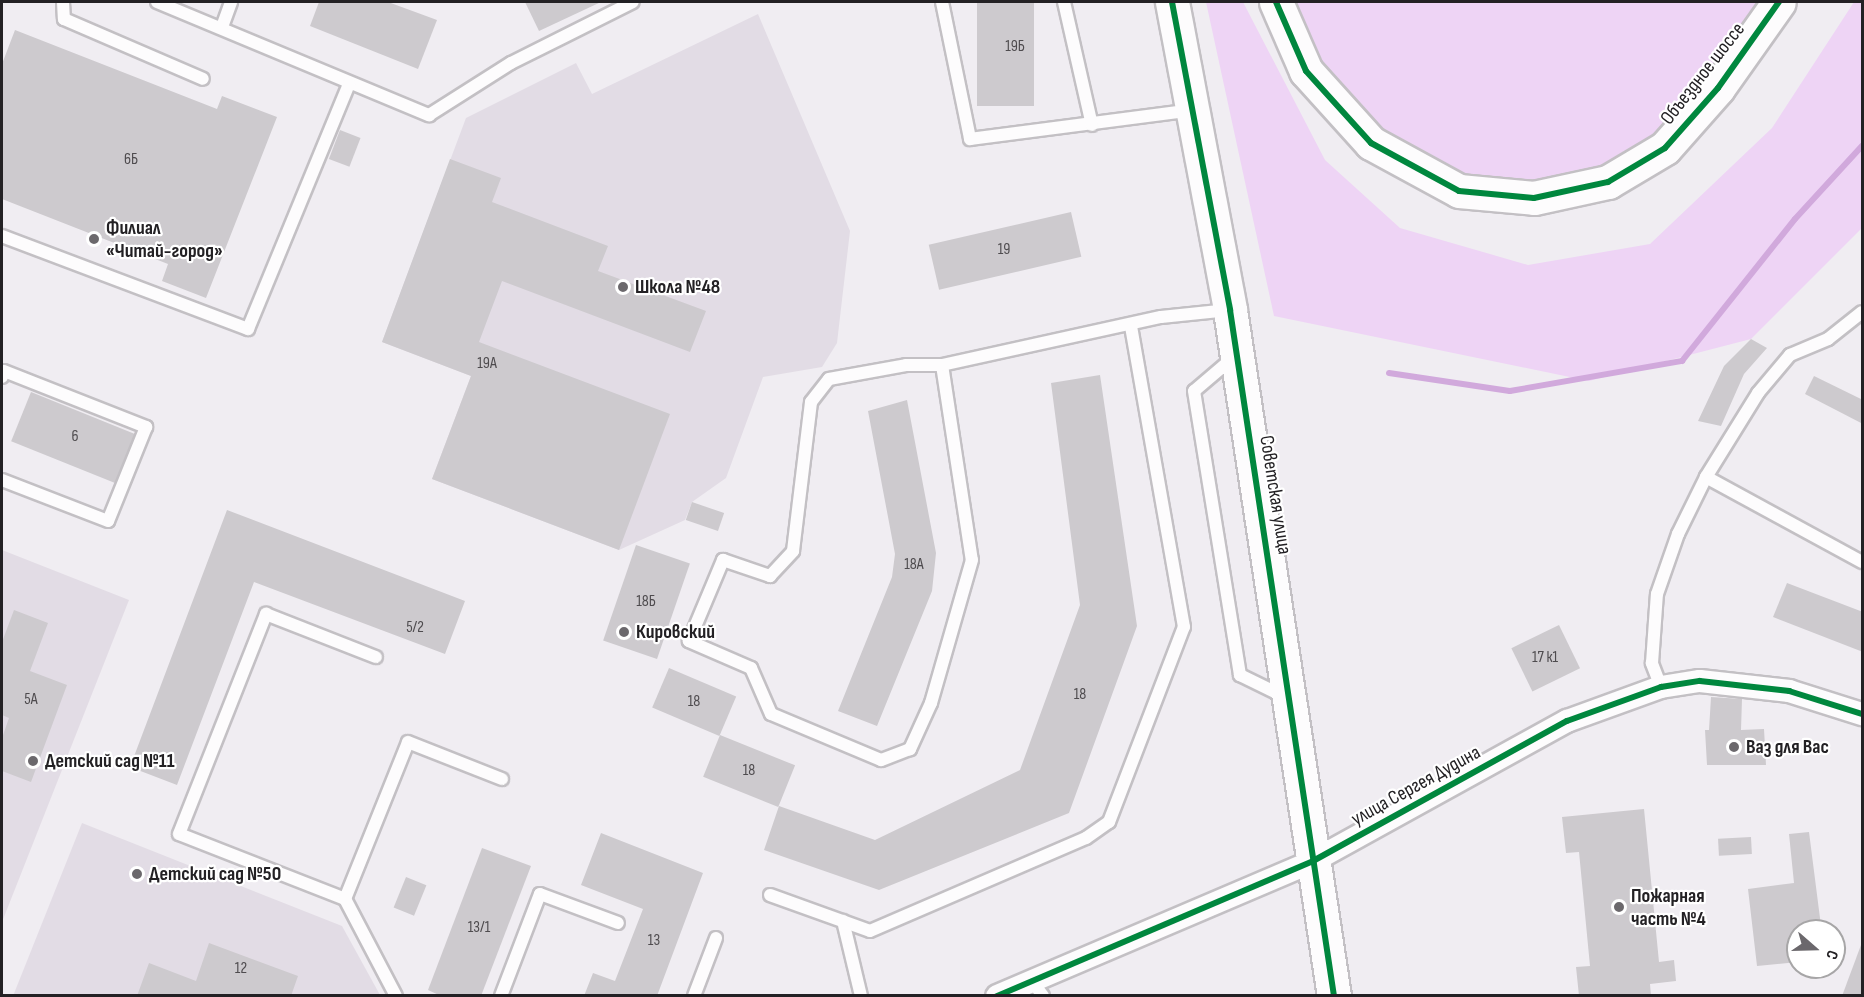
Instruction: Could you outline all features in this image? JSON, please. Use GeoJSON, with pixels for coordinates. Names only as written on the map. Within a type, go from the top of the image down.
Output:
{"type":"FeatureCollection","features":[{"type":"Feature","properties":{"kind":"street","name":"Советская улица"},"geometry":{"type":"LineString","coordinates":[[1172,2],[1230,310],[1334,996]]}},
{"type":"Feature","properties":{"kind":"street","name":"Объездное шоссе"},"geometry":{"type":"LineString","coordinates":[[1276,2],[1306,71],[1371,143],[1459,191],[1534,198],[1608,183],[1665,148],[1718,88],[1779,2]]}},
{"type":"Feature","properties":{"kind":"street","name":"улица Сергея Дудина"},"geometry":{"type":"LineString","coordinates":[[997,996],[1037,988],[1313,861],[1567,721],[1661,687],[1700,681],[1789,691],[1863,714]]}},
{"type":"Feature","properties":{"kind":"lane"},"geometry":{"type":"LineString","coordinates":[[63,2],[64,19],[203,79]]}},
{"type":"Feature","properties":{"kind":"lane"},"geometry":{"type":"LineString","coordinates":[[157,2],[222,27],[349,84],[429,115],[511,63],[633,2]]}},
{"type":"Feature","properties":{"kind":"lane"},"geometry":{"type":"LineString","coordinates":[[222,27],[231,2]]}},
{"type":"Feature","properties":{"kind":"lane"},"geometry":{"type":"LineString","coordinates":[[942,2],[970,139],[1194,110]]}},
{"type":"Feature","properties":{"kind":"lane"},"geometry":{"type":"LineString","coordinates":[[1064,2],[1092,124]]}},
{"type":"Feature","properties":{"kind":"lane"},"geometry":{"type":"LineString","coordinates":[[2,236],[248,329],[349,84]]}},
{"type":"Feature","properties":{"kind":"lane"},"geometry":{"type":"LineString","coordinates":[[942,365],[972,560],[923,721],[910,749],[881,760],[771,714],[751,668],[689,640],[723,560],[770,576],[793,551],[811,402],[830,379],[906,365],[942,365],[1161,317],[1230,310]]}},
{"type":"Feature","properties":{"kind":"lane"},"geometry":{"type":"LineString","coordinates":[[1661,687],[1652,663],[1657,594],[1678,534],[1706,477],[1758,393],[1790,355],[1828,339],[1863,312]]}},
{"type":"Feature","properties":{"kind":"lane"},"geometry":{"type":"LineString","coordinates":[[770,895],[870,931],[1086,838],[1109,822],[1184,627],[1131,325]]}},
{"type":"Feature","properties":{"kind":"lane"},"geometry":{"type":"LineString","coordinates":[[1237,354],[1194,391],[1240,675],[1289,699]]}},
{"type":"Feature","properties":{"kind":"lane"},"geometry":{"type":"LineString","coordinates":[[2,377],[4,371],[146,427],[108,521],[2,480]]}},
{"type":"Feature","properties":{"kind":"lane"},"geometry":{"type":"LineString","coordinates":[[1706,477],[1863,562]]}},
{"type":"Feature","properties":{"kind":"lane"},"geometry":{"type":"LineString","coordinates":[[376,657],[266,614],[179,834],[345,899],[396,996]]}},
{"type":"Feature","properties":{"kind":"lane"},"geometry":{"type":"LineString","coordinates":[[345,899],[408,742],[502,779]]}},
{"type":"Feature","properties":{"kind":"lane"},"geometry":{"type":"LineString","coordinates":[[501,996],[540,894],[618,922]]}},
{"type":"Feature","properties":{"kind":"lane"},"geometry":{"type":"LineString","coordinates":[[843,921],[861,996]]}},
{"type":"Feature","properties":{"kind":"lane"},"geometry":{"type":"LineString","coordinates":[[694,996],[716,938]]}},
{"type":"Feature","properties":{"kind":"shaded area"},"geometry":{"type":"Polygon","coordinates":[[[1206,2],[1243,2],[1325,160],[1400,228],[1528,265],[1650,244],[1772,128],[1854,2],[1862,2],[1862,228],[1751,339],[1589,381],[1274,316],[1206,2]]]}},
{"type":"Feature","properties":{"kind":"shaded area"},"geometry":{"type":"Polygon","coordinates":[[[1284,2],[1769,2],[1660,144],[1606,174],[1536,189],[1464,186],[1382,141],[1312,67],[1284,2]]]}},
{"type":"Feature","properties":{"kind":"shaded area","name":"Школа №48"},"geometry":{"type":"Polygon","coordinates":[[[758,14],[850,231],[837,343],[822,367],[763,377],[726,478],[692,502],[685,520],[619,550],[432,479],[471,376],[382,342],[466,118],[576,63],[592,94],[758,14]]]}},
{"type":"Feature","properties":{"kind":"shaded area","name":"Детский сад №11"},"geometry":{"type":"Polygon","coordinates":[[[2,550],[129,600],[2,922],[2,550]]]}},
{"type":"Feature","properties":{"kind":"shaded area","name":"Детский сад №50"},"geometry":{"type":"Polygon","coordinates":[[[82,823],[342,926],[380,995],[13,996],[82,823]]]}},
{"type":"Feature","properties":{"kind":"building"},"geometry":{"type":"Polygon","coordinates":[[[319,2],[388,2],[437,20],[418,69],[310,26],[319,2]]]}},
{"type":"Feature","properties":{"kind":"building"},"geometry":{"type":"Polygon","coordinates":[[[525,2],[601,2],[539,31],[525,2]]]}},
{"type":"Feature","properties":{"kind":"building"},"geometry":{"type":"Polygon","coordinates":[[[977,2],[1034,2],[1034,106],[977,106],[977,2]]]}},
{"type":"Feature","properties":{"kind":"building"},"geometry":{"type":"Polygon","coordinates":[[[15,30],[217,109],[222,96],[277,117],[206,298],[162,281],[168,264],[2,199],[2,64],[15,30]]]}},
{"type":"Feature","properties":{"kind":"building"},"geometry":{"type":"Polygon","coordinates":[[[340,130],[361,138],[349,167],[329,159],[340,130]]]}},
{"type":"Feature","properties":{"kind":"building"},"geometry":{"type":"Polygon","coordinates":[[[450,159],[501,178],[492,202],[608,246],[598,271],[706,311],[690,352],[502,281],[479,342],[670,414],[619,550],[432,479],[471,376],[382,342],[450,159]]]}},
{"type":"Feature","properties":{"kind":"building"},"geometry":{"type":"Polygon","coordinates":[[[1071,212],[1081,257],[939,290],[929,245],[1071,212]]]}},
{"type":"Feature","properties":{"kind":"building"},"geometry":{"type":"Polygon","coordinates":[[[1751,339],[1767,348],[1744,374],[1721,426],[1698,421],[1724,366],[1751,339]]]}},
{"type":"Feature","properties":{"kind":"building"},"geometry":{"type":"Polygon","coordinates":[[[1100,375],[1137,626],[1069,813],[879,890],[764,850],[779,806],[875,840],[1020,770],[1080,605],[1051,383],[1100,375]]]}},
{"type":"Feature","properties":{"kind":"building"},"geometry":{"type":"Polygon","coordinates":[[[1814,376],[1863,400],[1863,424],[1805,394],[1814,376]]]}},
{"type":"Feature","properties":{"kind":"building"},"geometry":{"type":"Polygon","coordinates":[[[31,392],[135,434],[115,483],[11,441],[31,392]]]}},
{"type":"Feature","properties":{"kind":"building"},"geometry":{"type":"Polygon","coordinates":[[[907,400],[936,553],[932,591],[877,726],[838,711],[892,577],[895,554],[868,411],[907,400]]]}},
{"type":"Feature","properties":{"kind":"building"},"geometry":{"type":"Polygon","coordinates":[[[692,502],[724,513],[718,531],[686,520],[692,502]]]}},
{"type":"Feature","properties":{"kind":"building"},"geometry":{"type":"Polygon","coordinates":[[[227,510],[465,601],[445,654],[254,582],[177,785],[130,767],[227,510]]]}},
{"type":"Feature","properties":{"kind":"building"},"geometry":{"type":"Polygon","coordinates":[[[636,545],[690,564],[657,659],[603,640],[636,545]]]}},
{"type":"Feature","properties":{"kind":"building"},"geometry":{"type":"Polygon","coordinates":[[[1787,583],[1863,612],[1863,652],[1773,617],[1787,583]]]}},
{"type":"Feature","properties":{"kind":"building"},"geometry":{"type":"Polygon","coordinates":[[[14,610],[48,623],[30,671],[67,685],[31,782],[2,771],[2,738],[9,718],[2,715],[2,642],[14,610]]]}},
{"type":"Feature","properties":{"kind":"building"},"geometry":{"type":"Polygon","coordinates":[[[1559,625],[1580,668],[1532,691],[1511,648],[1559,625]]]}},
{"type":"Feature","properties":{"kind":"building"},"geometry":{"type":"Polygon","coordinates":[[[669,668],[736,697],[719,736],[652,708],[669,668]]]}},
{"type":"Feature","properties":{"kind":"building"},"geometry":{"type":"Polygon","coordinates":[[[1711,697],[1742,699],[1741,730],[1764,729],[1766,765],[1707,765],[1705,730],[1709,730],[1711,697]]]}},
{"type":"Feature","properties":{"kind":"building"},"geometry":{"type":"Polygon","coordinates":[[[720,735],[795,765],[778,807],[703,777],[720,735]]]}},
{"type":"Feature","properties":{"kind":"building","name":"Пожарная часть №4"},"geometry":{"type":"Polygon","coordinates":[[[1644,809],[1659,962],[1674,960],[1676,981],[1650,984],[1651,996],[1579,996],[1576,967],[1590,966],[1579,852],[1566,853],[1562,817],[1644,809]]]}},
{"type":"Feature","properties":{"kind":"building"},"geometry":{"type":"Polygon","coordinates":[[[1809,832],[1820,919],[1786,919],[1786,963],[1757,966],[1748,889],[1794,883],[1789,834],[1809,832]]]}},
{"type":"Feature","properties":{"kind":"building"},"geometry":{"type":"Polygon","coordinates":[[[601,833],[703,873],[657,996],[584,996],[593,973],[615,981],[643,909],[581,885],[601,833]]]}},
{"type":"Feature","properties":{"kind":"building"},"geometry":{"type":"Polygon","coordinates":[[[1751,837],[1752,854],[1719,856],[1718,839],[1751,837]]]}},
{"type":"Feature","properties":{"kind":"building"},"geometry":{"type":"Polygon","coordinates":[[[482,848],[531,866],[481,996],[441,996],[428,990],[482,848]]]}},
{"type":"Feature","properties":{"kind":"building"},"geometry":{"type":"Polygon","coordinates":[[[406,877],[426,885],[414,916],[394,908],[406,877]]]}},
{"type":"Feature","properties":{"kind":"building"},"geometry":{"type":"Polygon","coordinates":[[[209,943],[298,976],[291,996],[137,996],[149,963],[196,981],[209,943]]]}},
{"type":"Feature","properties":{"kind":"building"},"geometry":{"type":"Polygon","coordinates":[[[1861,945],[1863,996],[1842,996],[1861,945]]]}},
{"type":"Feature","properties":{"kind":"waterway"},"geometry":{"type":"LineString","coordinates":[[1389,373],[1510,391],[1682,361],[1795,219],[1862,146]]}},
{"type":"Feature","properties":{"kind":"cycle path"},"geometry":{"type":"LineString","coordinates":[[1172,2],[1230,310],[1334,996]]}},
{"type":"Feature","properties":{"kind":"cycle path"},"geometry":{"type":"LineString","coordinates":[[1276,2],[1306,71],[1371,143],[1459,191],[1534,198],[1608,182],[1665,148],[1718,88],[1779,2]]}},
{"type":"Feature","properties":{"kind":"cycle path"},"geometry":{"type":"LineString","coordinates":[[997,996],[1313,861],[1567,721],[1661,687],[1700,681],[1789,691],[1862,714]]}},
{"type":"Feature","properties":{"kind":"place","name":"Филиал «Читай-город»"},"geometry":{"type":"Point","coordinates":[94,239]}},
{"type":"Feature","properties":{"kind":"place","name":"Школа №48"},"geometry":{"type":"Point","coordinates":[623,287]}},
{"type":"Feature","properties":{"kind":"place","name":"Кировский"},"geometry":{"type":"Point","coordinates":[624,632]}},
{"type":"Feature","properties":{"kind":"place","name":"Ваз для Вас"},"geometry":{"type":"Point","coordinates":[1734,747]}},
{"type":"Feature","properties":{"kind":"place","name":"Детский сад №11"},"geometry":{"type":"Point","coordinates":[33,761]}},
{"type":"Feature","properties":{"kind":"place","name":"Детский сад №50"},"geometry":{"type":"Point","coordinates":[137,874]}},
{"type":"Feature","properties":{"kind":"place","name":"Пожарная часть №4"},"geometry":{"type":"Point","coordinates":[1619,907]}}]}
